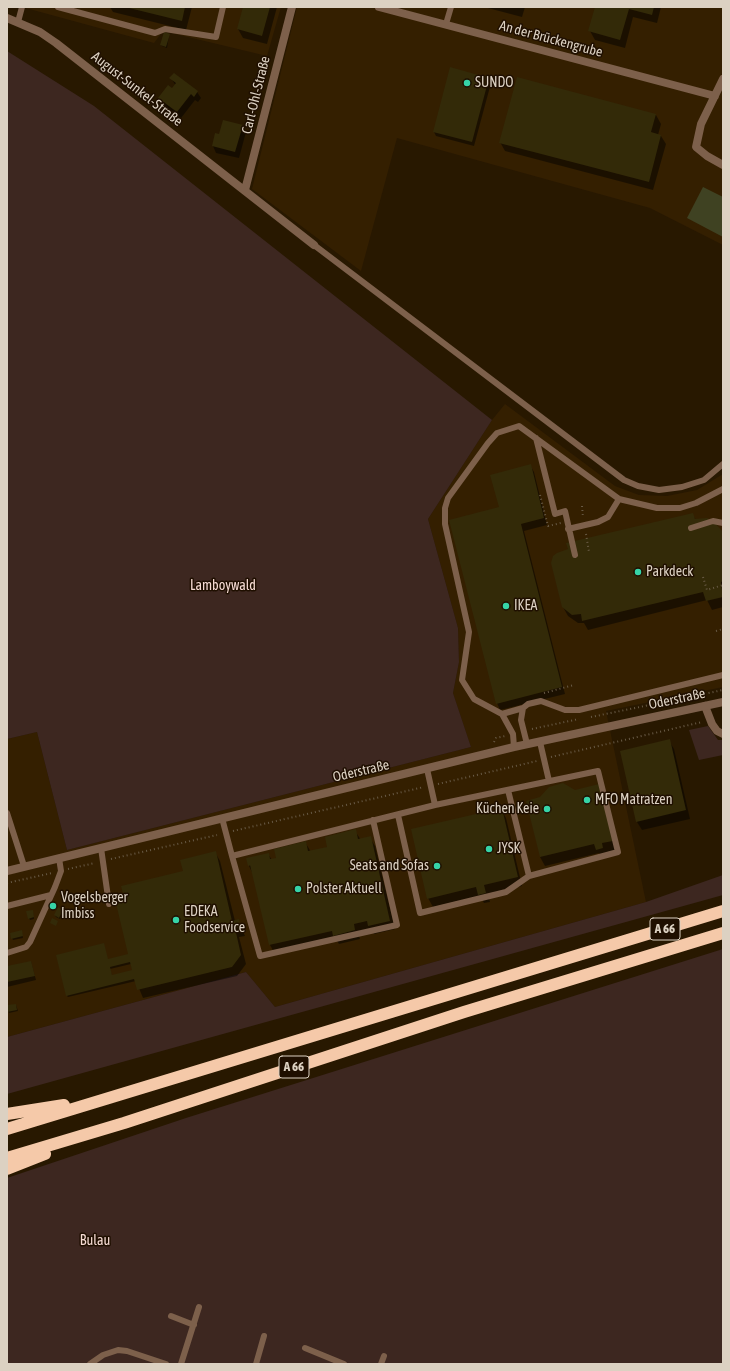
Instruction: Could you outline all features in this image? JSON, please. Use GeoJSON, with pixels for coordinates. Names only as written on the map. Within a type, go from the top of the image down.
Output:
{"type":"FeatureCollection","features":[{"type":"Feature","properties":{"kind":"highway","name":"A 66"},"geometry":{"type":"LineString","coordinates":[[7,1129],[723,911]]}},
{"type":"Feature","properties":{"kind":"highway","name":"A 66"},"geometry":{"type":"LineString","coordinates":[[7,1158],[124,1123],[464,1012],[723,933]]}},
{"type":"Feature","properties":{"kind":"highway"},"geometry":{"type":"LineString","coordinates":[[7,1114],[111,1097]]}},
{"type":"Feature","properties":{"kind":"highway"},"geometry":{"type":"LineString","coordinates":[[7,1169],[124,1123]]}},
{"type":"Feature","properties":{"kind":"street","name":"Carl-Ohl-Straße"},"geometry":{"type":"LineString","coordinates":[[245,190],[292,7]]}},
{"type":"Feature","properties":{"kind":"street","name":"An der Brückengrube"},"geometry":{"type":"LineString","coordinates":[[379,7],[715,96]]}},
{"type":"Feature","properties":{"kind":"street","name":"August-Sunkel-Straße"},"geometry":{"type":"LineString","coordinates":[[7,18],[40,32],[56,43],[314,245]]}},
{"type":"Feature","properties":{"kind":"street"},"geometry":{"type":"LineString","coordinates":[[723,79],[701,124],[696,147],[706,156],[723,165]]}},
{"type":"Feature","properties":{"kind":"street","name":"Oderstraße"},"geometry":{"type":"LineString","coordinates":[[7,871],[514,747],[723,702]]}},
{"type":"Feature","properties":{"kind":"street"},"geometry":{"type":"LineString","coordinates":[[705,706],[717,731],[723,734]]}},
{"type":"Feature","properties":{"kind":"lane"},"geometry":{"type":"LineString","coordinates":[[18,22],[22,7]]}},
{"type":"Feature","properties":{"kind":"lane"},"geometry":{"type":"LineString","coordinates":[[58,7],[155,33],[165,28],[216,37],[224,7]]}},
{"type":"Feature","properties":{"kind":"lane"},"geometry":{"type":"LineString","coordinates":[[446,24],[452,7]]}},
{"type":"Feature","properties":{"kind":"lane"},"geometry":{"type":"LineString","coordinates":[[314,245],[624,480],[638,486],[659,490],[682,487],[704,480],[723,464]]}},
{"type":"Feature","properties":{"kind":"lane"},"geometry":{"type":"LineString","coordinates":[[514,747],[512,734],[502,714],[474,699],[462,680],[469,632],[445,524],[445,508],[454,488],[488,442],[497,434],[508,428],[519,426],[619,499],[657,508],[680,508],[696,503],[723,489]]}},
{"type":"Feature","properties":{"kind":"lane"},"geometry":{"type":"LineString","coordinates":[[536,438],[555,514],[566,511],[568,529],[575,555]]}},
{"type":"Feature","properties":{"kind":"lane"},"geometry":{"type":"LineString","coordinates":[[568,529],[591,524],[608,517],[619,499]]}},
{"type":"Feature","properties":{"kind":"lane"},"geometry":{"type":"LineString","coordinates":[[692,528],[713,521],[723,523]]}},
{"type":"Feature","properties":{"kind":"lane"},"geometry":{"type":"LineString","coordinates":[[502,714],[541,701],[565,710],[579,710],[723,675]]}},
{"type":"Feature","properties":{"kind":"lane"},"geometry":{"type":"LineString","coordinates":[[525,706],[521,723],[527,744]]}},
{"type":"Feature","properties":{"kind":"lane"},"geometry":{"type":"LineString","coordinates":[[540,742],[549,781]]}},
{"type":"Feature","properties":{"kind":"lane"},"geometry":{"type":"LineString","coordinates":[[427,769],[435,805]]}},
{"type":"Feature","properties":{"kind":"lane"},"geometry":{"type":"LineString","coordinates":[[232,856],[435,805],[598,771],[618,852],[529,876],[506,892],[420,913],[398,815]]}},
{"type":"Feature","properties":{"kind":"lane"},"geometry":{"type":"LineString","coordinates":[[508,790],[529,876]]}},
{"type":"Feature","properties":{"kind":"lane"},"geometry":{"type":"LineString","coordinates":[[7,813],[24,866]]}},
{"type":"Feature","properties":{"kind":"lane"},"geometry":{"type":"LineString","coordinates":[[222,818],[260,956],[398,925],[372,820]]}},
{"type":"Feature","properties":{"kind":"lane"},"geometry":{"type":"LineString","coordinates":[[101,848],[110,904]]}},
{"type":"Feature","properties":{"kind":"lane"},"geometry":{"type":"LineString","coordinates":[[7,953],[26,947],[30,942],[52,895],[61,871],[59,858]]}},
{"type":"Feature","properties":{"kind":"lane"},"geometry":{"type":"LineString","coordinates":[[7,906],[52,895]]}},
{"type":"Feature","properties":{"kind":"lane"},"geometry":{"type":"LineString","coordinates":[[181,1364],[199,1307]]}},
{"type":"Feature","properties":{"kind":"lane"},"geometry":{"type":"LineString","coordinates":[[171,1316],[194,1325]]}},
{"type":"Feature","properties":{"kind":"lane"},"geometry":{"type":"LineString","coordinates":[[256,1364],[264,1336]]}},
{"type":"Feature","properties":{"kind":"lane"},"geometry":{"type":"LineString","coordinates":[[305,1348],[344,1364]]}},
{"type":"Feature","properties":{"kind":"lane"},"geometry":{"type":"LineString","coordinates":[[90,1364],[103,1355],[118,1350],[127,1351],[166,1364]]}},
{"type":"Feature","properties":{"kind":"lane"},"geometry":{"type":"LineString","coordinates":[[381,1364],[384,1356]]}},
{"type":"Feature","properties":{"kind":"path"},"geometry":{"type":"LineString","coordinates":[[703,577],[707,590],[723,585]]}},
{"type":"Feature","properties":{"kind":"path"},"geometry":{"type":"LineString","coordinates":[[716,631],[723,629]]}},
{"type":"Feature","properties":{"kind":"path"},"geometry":{"type":"LineString","coordinates":[[525,706],[530,697],[574,685]]}},
{"type":"Feature","properties":{"kind":"path"},"geometry":{"type":"LineString","coordinates":[[7,883],[711,720]]}},
{"type":"Feature","properties":{"kind":"shaded area"},"geometry":{"type":"Polygon","coordinates":[[[22,7],[281,7],[267,56],[163,31],[154,43],[22,7]]]}},
{"type":"Feature","properties":{"kind":"shaded area"},"geometry":{"type":"Polygon","coordinates":[[[297,7],[723,7],[723,245],[650,208],[397,138],[361,271],[252,189],[297,7]]]}},
{"type":"Feature","properties":{"kind":"shaded area"},"geometry":{"type":"Polygon","coordinates":[[[703,187],[723,197],[723,237],[687,218],[703,187]]]}},
{"type":"Feature","properties":{"kind":"shaded area"},"geometry":{"type":"Polygon","coordinates":[[[505,404],[615,486],[639,495],[667,496],[697,490],[723,474],[723,687],[606,711],[646,902],[275,1007],[246,972],[7,1037],[7,739],[37,732],[67,850],[471,747],[453,693],[459,662],[458,628],[428,519],[492,420],[505,404]]]}},
{"type":"Feature","properties":{"kind":"green space","name":"Lamboywald"},"geometry":{"type":"Polygon","coordinates":[[[7,51],[94,106],[492,420],[428,519],[458,628],[459,662],[453,693],[471,747],[67,850],[37,732],[7,739],[7,51]]]}},
{"type":"Feature","properties":{"kind":"green space"},"geometry":{"type":"Polygon","coordinates":[[[708,726],[718,740],[723,740],[723,755],[699,760],[689,730],[708,726]]]}},
{"type":"Feature","properties":{"kind":"green space"},"geometry":{"type":"Polygon","coordinates":[[[723,875],[723,895],[7,1094],[7,1037],[246,972],[275,1007],[646,902],[723,875]]]}},
{"type":"Feature","properties":{"kind":"green space","name":"Bulau"},"geometry":{"type":"Polygon","coordinates":[[[723,949],[723,1364],[7,1364],[7,1178],[186,1118],[723,949]]]}},
{"type":"Feature","properties":{"kind":"building"},"geometry":{"type":"Polygon","coordinates":[[[125,7],[185,7],[182,21],[125,7]]]}},
{"type":"Feature","properties":{"kind":"building"},"geometry":{"type":"Polygon","coordinates":[[[243,7],[270,7],[262,36],[237,29],[243,7]]]}},
{"type":"Feature","properties":{"kind":"building"},"geometry":{"type":"Polygon","coordinates":[[[595,7],[654,7],[652,15],[629,9],[620,40],[588,31],[595,7]]]}},
{"type":"Feature","properties":{"kind":"building"},"geometry":{"type":"Polygon","coordinates":[[[164,32],[170,34],[166,47],[160,45],[164,32]]]}},
{"type":"Feature","properties":{"kind":"building"},"geometry":{"type":"Polygon","coordinates":[[[450,67],[489,78],[472,142],[433,132],[450,67]]]}},
{"type":"Feature","properties":{"kind":"building"},"geometry":{"type":"Polygon","coordinates":[[[174,73],[198,91],[194,97],[191,94],[177,112],[158,98],[168,85],[172,88],[176,83],[169,78],[174,73]]]}},
{"type":"Feature","properties":{"kind":"building"},"geometry":{"type":"Polygon","coordinates":[[[517,77],[656,114],[651,132],[661,135],[649,182],[499,143],[517,77]]]}},
{"type":"Feature","properties":{"kind":"building"},"geometry":{"type":"Polygon","coordinates":[[[223,120],[243,125],[235,152],[212,146],[215,133],[219,134],[223,120]]]}},
{"type":"Feature","properties":{"kind":"building","name":"IKEA"},"geometry":{"type":"Polygon","coordinates":[[[531,464],[544,518],[521,524],[562,687],[496,704],[449,520],[499,507],[490,475],[531,464]]]}},
{"type":"Feature","properties":{"kind":"building","name":"Parkdeck"},"geometry":{"type":"Polygon","coordinates":[[[693,513],[695,519],[707,518],[713,521],[723,532],[723,581],[721,582],[723,597],[706,601],[703,592],[582,621],[581,614],[572,615],[562,607],[551,563],[553,556],[568,549],[566,543],[693,513]]]}},
{"type":"Feature","properties":{"kind":"building"},"geometry":{"type":"Polygon","coordinates":[[[670,739],[686,810],[636,822],[620,751],[670,739]]]}},
{"type":"Feature","properties":{"kind":"building"},"geometry":{"type":"Polygon","coordinates":[[[563,783],[575,790],[599,784],[613,841],[602,843],[603,848],[596,850],[594,844],[540,857],[526,801],[540,797],[549,787],[563,783]]]}},
{"type":"Feature","properties":{"kind":"building"},"geometry":{"type":"Polygon","coordinates":[[[502,808],[518,877],[484,885],[486,893],[478,895],[476,887],[427,899],[411,829],[502,808]]]}},
{"type":"Feature","properties":{"kind":"building"},"geometry":{"type":"Polygon","coordinates":[[[356,829],[358,839],[371,836],[390,921],[368,926],[367,921],[354,924],[355,930],[333,936],[332,931],[269,945],[250,865],[248,866],[246,858],[269,853],[270,859],[276,858],[274,849],[306,841],[308,851],[327,847],[325,837],[356,829]]]}},
{"type":"Feature","properties":{"kind":"building","name":"EDEKA Foodservice"},"geometry":{"type":"Polygon","coordinates":[[[216,851],[232,921],[239,919],[240,927],[235,928],[241,955],[232,967],[137,990],[134,979],[66,996],[56,955],[104,943],[108,959],[128,954],[115,899],[124,897],[121,886],[183,871],[180,860],[216,851]],[[130,962],[110,967],[112,975],[132,970],[130,962]]]}},
{"type":"Feature","properties":{"kind":"building"},"geometry":{"type":"Polygon","coordinates":[[[58,907],[63,910],[59,918],[54,915],[58,907]]]}},
{"type":"Feature","properties":{"kind":"building"},"geometry":{"type":"Polygon","coordinates":[[[33,910],[34,917],[28,919],[26,911],[33,910]]]}},
{"type":"Feature","properties":{"kind":"building"},"geometry":{"type":"Polygon","coordinates":[[[52,918],[58,921],[56,926],[50,923],[52,918]]]}},
{"type":"Feature","properties":{"kind":"building"},"geometry":{"type":"Polygon","coordinates":[[[22,930],[23,936],[11,939],[10,933],[22,930]]]}},
{"type":"Feature","properties":{"kind":"building"},"geometry":{"type":"Polygon","coordinates":[[[31,961],[35,976],[7,982],[7,966],[31,961]]]}},
{"type":"Feature","properties":{"kind":"building"},"geometry":{"type":"Polygon","coordinates":[[[16,1004],[17,1010],[7,1012],[7,1005],[16,1004]]]}},
{"type":"Feature","properties":{"kind":"place","name":"SUNDO"},"geometry":{"type":"Point","coordinates":[467,83]}},
{"type":"Feature","properties":{"kind":"place","name":"Parkdeck"},"geometry":{"type":"Point","coordinates":[638,572]}},
{"type":"Feature","properties":{"kind":"place","name":"IKEA"},"geometry":{"type":"Point","coordinates":[506,606]}},
{"type":"Feature","properties":{"kind":"place","name":"MFO Matratzen"},"geometry":{"type":"Point","coordinates":[587,800]}},
{"type":"Feature","properties":{"kind":"place","name":"Küchen Keie"},"geometry":{"type":"Point","coordinates":[547,809]}},
{"type":"Feature","properties":{"kind":"place","name":"JYSK"},"geometry":{"type":"Point","coordinates":[489,849]}},
{"type":"Feature","properties":{"kind":"place","name":"Seats and Sofas"},"geometry":{"type":"Point","coordinates":[437,866]}},
{"type":"Feature","properties":{"kind":"place","name":"Polster Aktuell"},"geometry":{"type":"Point","coordinates":[298,889]}},
{"type":"Feature","properties":{"kind":"place","name":"Vogelsberger Imbiss"},"geometry":{"type":"Point","coordinates":[53,906]}},
{"type":"Feature","properties":{"kind":"place","name":"EDEKA Foodservice"},"geometry":{"type":"Point","coordinates":[176,920]}}]}
